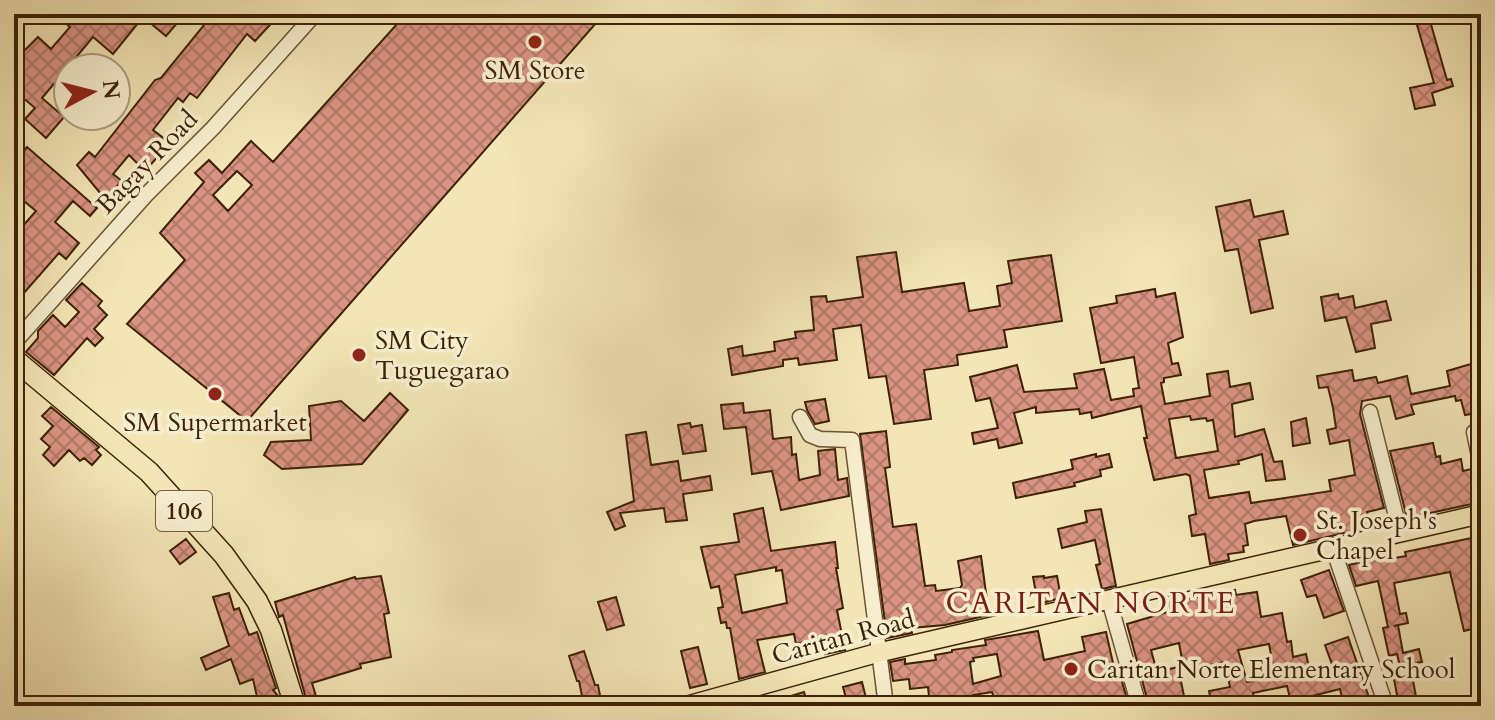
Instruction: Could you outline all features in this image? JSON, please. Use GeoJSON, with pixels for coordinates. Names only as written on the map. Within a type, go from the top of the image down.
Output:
{"type":"FeatureCollection","features":[{"type":"Feature","properties":{"kind":"highway","name":"106"},"geometry":{"type":"LineString","coordinates":[[14,359],[149,472],[224,555],[251,591],[267,621],[295,706]]}},
{"type":"Feature","properties":{"kind":"main road","name":"Caritan Road"},"geometry":{"type":"LineString","coordinates":[[686,706],[877,653],[1481,514]]}},
{"type":"Feature","properties":{"kind":"street","name":"Bagay Road"},"geometry":{"type":"LineString","coordinates":[[14,343],[146,195],[213,128],[315,14]]}},
{"type":"Feature","properties":{"kind":"street"},"geometry":{"type":"LineString","coordinates":[[1370,412],[1400,532]]}},
{"type":"Feature","properties":{"kind":"street"},"geometry":{"type":"LineString","coordinates":[[800,417],[810,435],[820,439],[852,440],[886,706]]}},
{"type":"Feature","properties":{"kind":"street"},"geometry":{"type":"LineString","coordinates":[[1474,432],[1481,466]]}},
{"type":"Feature","properties":{"kind":"street"},"geometry":{"type":"LineString","coordinates":[[1333,548],[1386,706]]}},
{"type":"Feature","properties":{"kind":"street"},"geometry":{"type":"LineString","coordinates":[[1109,600],[1139,706]]}},
{"type":"Feature","properties":{"kind":"building"},"geometry":{"type":"Polygon","coordinates":[[[55,14],[185,14],[166,36],[143,17],[115,52],[93,37],[80,52],[52,52],[52,86],[42,98],[52,107],[52,131],[46,138],[25,119],[35,108],[14,90],[14,61],[38,37],[51,49],[70,27],[55,14]]]}},
{"type":"Feature","properties":{"kind":"building"},"geometry":{"type":"Polygon","coordinates":[[[213,14],[280,14],[255,41],[247,34],[197,98],[190,93],[183,102],[178,98],[153,130],[170,143],[145,171],[129,155],[113,174],[122,181],[105,199],[77,165],[89,152],[95,157],[114,132],[132,132],[132,110],[155,80],[161,78],[213,14]]]}},
{"type":"Feature","properties":{"kind":"building"},"geometry":{"type":"Polygon","coordinates":[[[406,14],[604,14],[247,421],[127,324],[185,260],[160,233],[204,182],[195,173],[209,160],[222,173],[251,141],[273,162],[406,14]],[[237,171],[213,195],[228,211],[252,185],[237,171]]]}},
{"type":"Feature","properties":{"kind":"building"},"geometry":{"type":"Polygon","coordinates":[[[1430,21],[1447,80],[1451,79],[1453,86],[1432,93],[1435,105],[1415,109],[1410,88],[1434,83],[1417,25],[1430,21]]]}},
{"type":"Feature","properties":{"kind":"building"},"geometry":{"type":"Polygon","coordinates":[[[27,147],[97,208],[90,216],[73,201],[55,222],[79,243],[66,259],[59,253],[23,294],[14,286],[14,236],[36,211],[14,193],[14,180],[18,175],[14,171],[14,162],[27,147]]]}},
{"type":"Feature","properties":{"kind":"building"},"geometry":{"type":"Polygon","coordinates":[[[1250,200],[1254,217],[1283,211],[1288,234],[1259,240],[1273,308],[1251,313],[1238,249],[1225,251],[1216,207],[1250,200]]]}},
{"type":"Feature","properties":{"kind":"building"},"geometry":{"type":"Polygon","coordinates":[[[896,252],[902,292],[964,283],[969,311],[1000,306],[997,286],[1012,283],[1008,261],[1051,255],[1062,321],[1004,330],[1007,347],[957,355],[958,365],[924,370],[931,419],[894,424],[886,376],[869,378],[861,325],[833,329],[837,360],[799,365],[798,358],[783,360],[783,366],[732,375],[728,349],[742,346],[743,356],[775,351],[774,342],[796,338],[795,332],[814,330],[811,297],[826,296],[827,302],[863,297],[857,257],[896,252]]]}},
{"type":"Feature","properties":{"kind":"building"},"geometry":{"type":"Polygon","coordinates":[[[82,283],[102,301],[98,306],[107,315],[94,329],[103,338],[95,346],[87,338],[54,375],[26,352],[38,338],[38,331],[53,315],[65,327],[79,312],[66,300],[82,283]]]}},
{"type":"Feature","properties":{"kind":"building"},"geometry":{"type":"Polygon","coordinates":[[[1155,289],[1156,297],[1175,293],[1183,337],[1168,343],[1172,364],[1178,363],[1181,375],[1164,378],[1161,383],[1165,404],[1210,396],[1207,374],[1228,371],[1230,387],[1250,383],[1253,399],[1232,404],[1235,437],[1264,429],[1274,462],[1282,461],[1285,479],[1266,481],[1262,454],[1238,461],[1239,464],[1204,470],[1209,498],[1249,492],[1251,503],[1331,491],[1329,480],[1355,475],[1349,440],[1330,444],[1327,430],[1336,428],[1333,408],[1328,387],[1319,388],[1317,376],[1352,370],[1354,381],[1376,377],[1378,383],[1407,376],[1411,394],[1450,386],[1447,371],[1481,361],[1481,425],[1473,422],[1471,414],[1465,415],[1461,400],[1456,401],[1455,396],[1411,405],[1414,414],[1396,419],[1390,396],[1362,401],[1360,414],[1384,508],[1367,512],[1370,527],[1293,545],[1286,516],[1254,521],[1245,524],[1248,545],[1243,546],[1244,552],[1228,554],[1229,560],[1210,564],[1205,534],[1192,536],[1189,516],[1196,514],[1190,476],[1186,474],[1154,480],[1144,438],[1147,438],[1141,406],[1092,418],[1091,412],[1080,414],[1079,409],[1036,413],[1036,407],[1014,413],[1022,443],[999,448],[997,439],[974,444],[972,433],[998,428],[990,398],[976,401],[970,377],[1017,365],[1024,392],[1077,388],[1074,374],[1104,369],[1111,400],[1134,396],[1133,389],[1139,388],[1134,357],[1101,363],[1090,308],[1117,303],[1116,296],[1155,289]],[[1190,416],[1169,419],[1176,458],[1218,451],[1213,420],[1191,420],[1190,416]]]}},
{"type":"Feature","properties":{"kind":"building"},"geometry":{"type":"Polygon","coordinates":[[[1338,294],[1339,299],[1353,296],[1355,308],[1386,301],[1391,320],[1371,324],[1375,348],[1356,352],[1346,317],[1325,321],[1321,297],[1338,294]]]}},
{"type":"Feature","properties":{"kind":"building"},"geometry":{"type":"Polygon","coordinates":[[[390,393],[408,410],[362,464],[282,469],[264,455],[271,442],[311,440],[309,406],[341,401],[364,421],[390,393]]]}},
{"type":"Feature","properties":{"kind":"building"},"geometry":{"type":"Polygon","coordinates":[[[825,399],[829,421],[815,424],[805,402],[825,399]]]}},
{"type":"Feature","properties":{"kind":"building"},"geometry":{"type":"Polygon","coordinates":[[[743,403],[744,413],[770,410],[773,439],[791,437],[799,480],[820,475],[818,451],[835,449],[838,480],[847,478],[849,496],[781,510],[772,471],[752,474],[746,427],[724,429],[721,405],[743,403]]]}},
{"type":"Feature","properties":{"kind":"building"},"geometry":{"type":"Polygon","coordinates":[[[51,407],[99,447],[96,450],[101,455],[92,465],[84,458],[80,461],[69,450],[54,466],[43,455],[50,447],[41,439],[53,426],[42,416],[51,407]]]}},
{"type":"Feature","properties":{"kind":"building"},"geometry":{"type":"Polygon","coordinates":[[[1306,418],[1310,443],[1293,446],[1291,422],[1306,418]]]}},
{"type":"Feature","properties":{"kind":"building"},"geometry":{"type":"Polygon","coordinates":[[[690,423],[691,427],[702,425],[706,451],[683,454],[678,425],[690,423]]]}},
{"type":"Feature","properties":{"kind":"building"},"geometry":{"type":"Polygon","coordinates":[[[886,431],[890,467],[885,468],[893,527],[916,524],[925,586],[935,585],[936,591],[960,588],[958,561],[981,556],[989,615],[945,625],[911,628],[912,633],[887,638],[860,434],[886,431]]]}},
{"type":"Feature","properties":{"kind":"building"},"geometry":{"type":"Polygon","coordinates":[[[646,432],[651,465],[678,461],[681,481],[710,476],[712,490],[683,494],[687,520],[666,522],[664,508],[620,513],[625,526],[615,530],[607,512],[634,501],[626,435],[646,432]]]}},
{"type":"Feature","properties":{"kind":"building"},"geometry":{"type":"Polygon","coordinates":[[[1433,443],[1441,464],[1461,459],[1463,471],[1471,469],[1476,474],[1481,502],[1407,518],[1390,451],[1433,443]]]}},
{"type":"Feature","properties":{"kind":"building"},"geometry":{"type":"Polygon","coordinates":[[[1096,454],[1096,457],[1109,454],[1112,467],[1100,470],[1101,476],[1074,483],[1075,486],[1016,498],[1013,483],[1073,469],[1071,460],[1096,454]]]}},
{"type":"Feature","properties":{"kind":"building"},"geometry":{"type":"Polygon","coordinates":[[[763,508],[771,551],[835,542],[843,608],[837,610],[845,650],[825,654],[822,639],[796,644],[794,634],[757,640],[765,672],[739,679],[730,628],[727,628],[726,622],[721,623],[718,608],[723,607],[719,586],[711,588],[701,547],[739,542],[734,514],[763,508]],[[776,567],[735,575],[742,613],[787,603],[782,570],[776,571],[776,567]]]}},
{"type":"Feature","properties":{"kind":"building"},"geometry":{"type":"Polygon","coordinates":[[[1101,509],[1116,586],[1102,589],[1096,565],[1100,564],[1095,540],[1062,548],[1058,529],[1087,522],[1085,511],[1101,509]]]}},
{"type":"Feature","properties":{"kind":"building"},"geometry":{"type":"Polygon","coordinates":[[[1481,536],[1481,586],[1472,587],[1478,612],[1481,611],[1481,627],[1464,631],[1450,572],[1394,583],[1400,614],[1406,613],[1408,623],[1398,625],[1403,653],[1419,649],[1422,662],[1400,666],[1397,654],[1389,656],[1383,628],[1388,627],[1378,581],[1356,586],[1349,565],[1383,556],[1384,560],[1406,556],[1405,552],[1481,536]]]}},
{"type":"Feature","properties":{"kind":"building"},"geometry":{"type":"Polygon","coordinates":[[[186,539],[196,552],[180,564],[170,551],[186,539]]]}},
{"type":"Feature","properties":{"kind":"building"},"geometry":{"type":"Polygon","coordinates":[[[1329,570],[1344,611],[1324,618],[1316,595],[1307,597],[1301,580],[1329,570]]]}},
{"type":"Feature","properties":{"kind":"building"},"geometry":{"type":"Polygon","coordinates":[[[381,576],[389,613],[384,614],[391,657],[360,664],[361,668],[312,683],[319,706],[308,706],[283,615],[279,617],[275,602],[355,577],[381,576]]]}},
{"type":"Feature","properties":{"kind":"building"},"geometry":{"type":"Polygon","coordinates":[[[1057,576],[1061,598],[1038,604],[1033,577],[1057,576]]]}},
{"type":"Feature","properties":{"kind":"building"},"geometry":{"type":"Polygon","coordinates":[[[1235,590],[1236,595],[1257,592],[1261,617],[1282,613],[1293,657],[1306,654],[1311,676],[1334,670],[1325,645],[1348,637],[1372,706],[1344,706],[1340,689],[1304,698],[1305,703],[1292,706],[1287,686],[1253,693],[1256,706],[1212,706],[1209,691],[1230,687],[1225,662],[1184,670],[1179,643],[1151,650],[1157,672],[1178,667],[1184,696],[1158,702],[1159,706],[1149,706],[1127,624],[1171,611],[1169,602],[1235,590]],[[1269,644],[1238,650],[1247,682],[1275,677],[1269,644]]]}},
{"type":"Feature","properties":{"kind":"building"},"geometry":{"type":"Polygon","coordinates":[[[229,593],[234,610],[239,608],[249,635],[257,632],[276,688],[273,690],[281,706],[259,706],[253,679],[240,684],[231,659],[206,670],[201,658],[229,646],[213,597],[229,593]]]}},
{"type":"Feature","properties":{"kind":"building"},"geometry":{"type":"Polygon","coordinates":[[[616,597],[624,625],[607,630],[598,602],[616,597]]]}},
{"type":"Feature","properties":{"kind":"building"},"geometry":{"type":"Polygon","coordinates":[[[1038,631],[1044,660],[1085,651],[1082,637],[1106,632],[1115,672],[1119,671],[1129,706],[1003,706],[1002,702],[996,704],[992,692],[973,695],[974,706],[930,706],[928,687],[910,689],[909,679],[893,681],[890,662],[905,659],[905,664],[936,660],[935,655],[986,645],[985,640],[1038,631]],[[997,654],[973,658],[974,661],[970,662],[973,684],[1001,676],[997,654]]]}},
{"type":"Feature","properties":{"kind":"building"},"geometry":{"type":"Polygon","coordinates":[[[698,647],[707,684],[690,688],[681,651],[698,647]]]}},
{"type":"Feature","properties":{"kind":"building"},"geometry":{"type":"Polygon","coordinates":[[[584,651],[595,685],[598,685],[602,706],[584,706],[569,656],[584,651]]]}},
{"type":"Feature","properties":{"kind":"building"},"geometry":{"type":"Polygon","coordinates":[[[1412,675],[1417,702],[1399,706],[1394,679],[1412,675]]]}},
{"type":"Feature","properties":{"kind":"building"},"geometry":{"type":"Polygon","coordinates":[[[862,682],[868,706],[848,706],[843,687],[862,682]]]}},
{"type":"Feature","properties":{"kind":"building"},"geometry":{"type":"Polygon","coordinates":[[[804,692],[808,706],[768,706],[768,703],[804,692]]]}},
{"type":"Feature","properties":{"kind":"place","name":"SM Store"},"geometry":{"type":"Point","coordinates":[535,42]}},
{"type":"Feature","properties":{"kind":"place","name":"SM City Tuguegarao"},"geometry":{"type":"Point","coordinates":[359,355]}},
{"type":"Feature","properties":{"kind":"place","name":"SM Supermarket"},"geometry":{"type":"Point","coordinates":[215,394]}},
{"type":"Feature","properties":{"kind":"place","name":"St. Joseph's Chapel"},"geometry":{"type":"Point","coordinates":[1300,535]}},
{"type":"Feature","properties":{"kind":"place","name":"Caritan Norte Elementary School"},"geometry":{"type":"Point","coordinates":[1071,669]}},
{"type":"Feature","properties":{"kind":"district","name":"CARITAN NORTE"},"geometry":{"type":"Point","coordinates":[1091,603]}}]}
